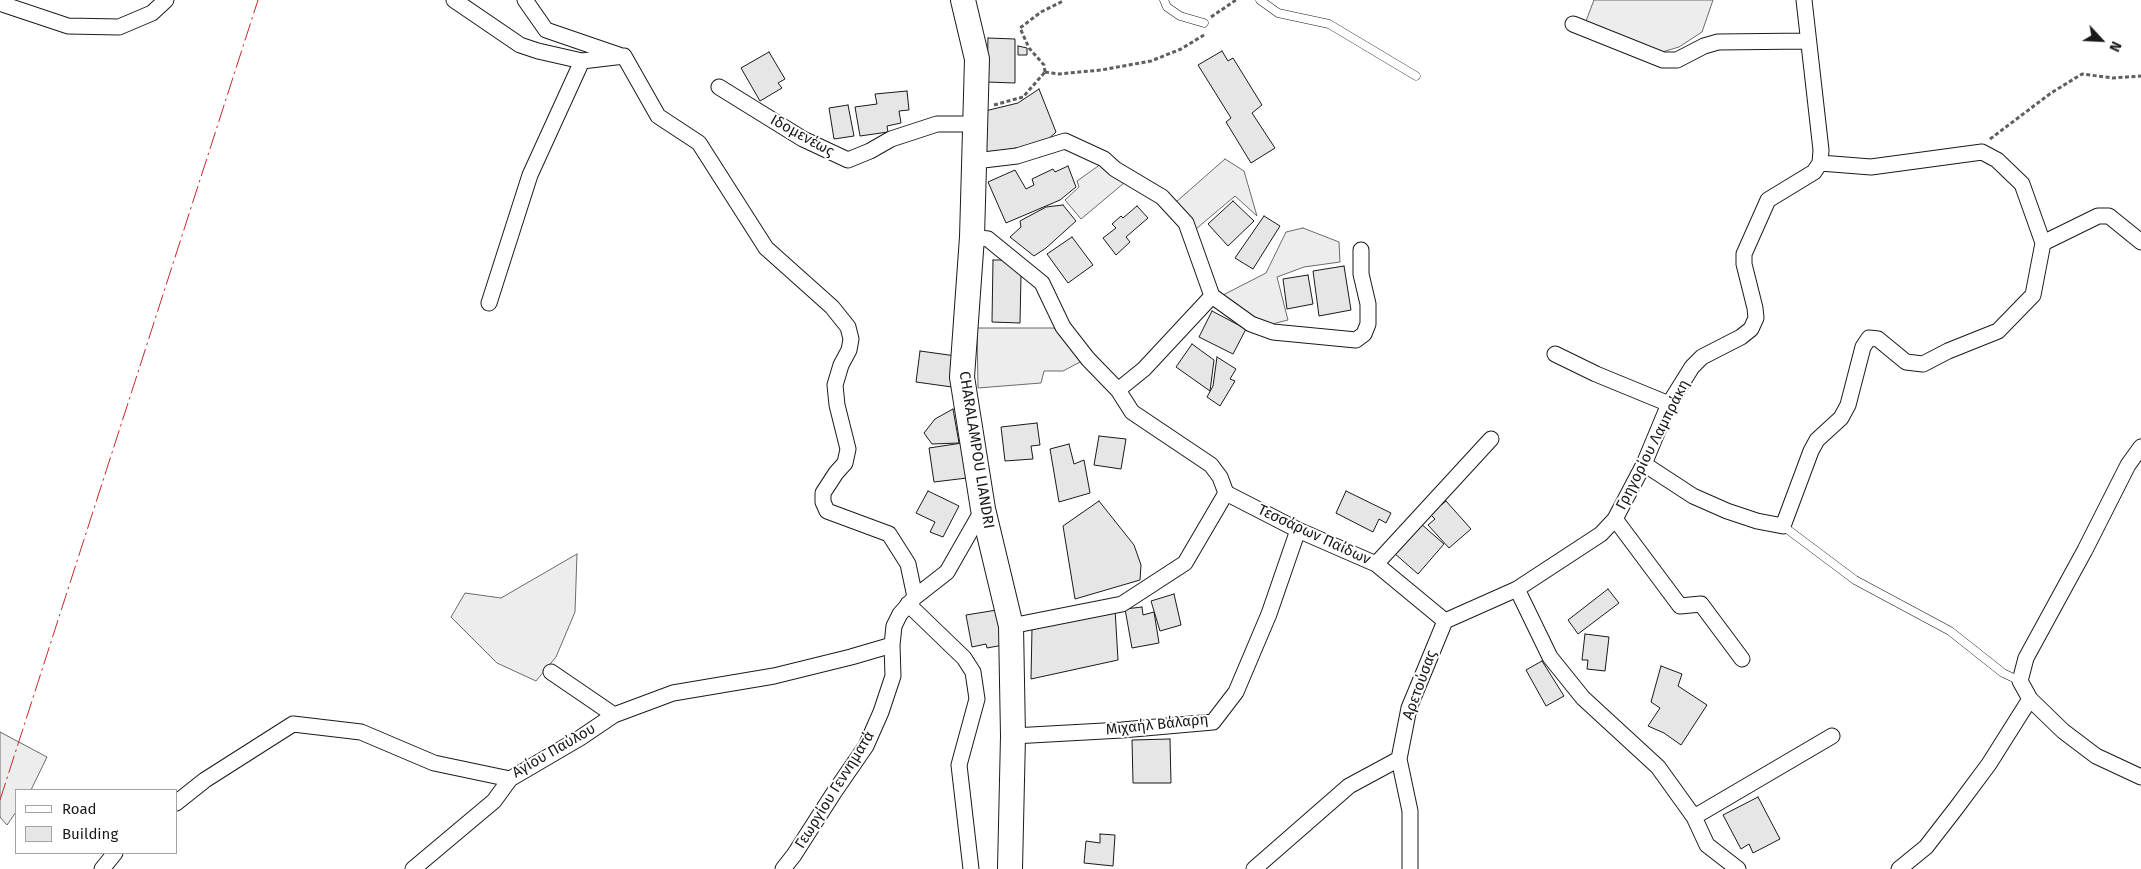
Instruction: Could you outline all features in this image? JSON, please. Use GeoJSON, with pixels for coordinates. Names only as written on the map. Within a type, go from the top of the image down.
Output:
{"type":"FeatureCollection","features":[{"type":"Feature","properties":{"kind":"main road","name":"CHARALAMPOU LIANDRI"},"geometry":{"type":"LineString","coordinates":[[963,0],[976,59],[972,237],[962,377],[983,509],[1011,626],[1013,736],[1010,869]]}},
{"type":"Feature","properties":{"kind":"street"},"geometry":{"type":"LineString","coordinates":[[0,2],[68,26],[119,27],[152,13],[166,0]]}},
{"type":"Feature","properties":{"kind":"street"},"geometry":{"type":"LineString","coordinates":[[454,0],[520,44],[538,51],[582,61],[624,56]]}},
{"type":"Feature","properties":{"kind":"street"},"geometry":{"type":"LineString","coordinates":[[526,0],[546,30],[624,56],[658,116],[699,143],[766,248],[832,307],[848,327],[851,339],[850,350],[841,365],[835,385],[837,405],[848,449],[845,463],[836,472],[824,493],[823,502],[827,511],[889,534],[908,564],[911,601],[964,658],[972,672],[978,699],[959,765],[971,869]]}},
{"type":"Feature","properties":{"kind":"street"},"geometry":{"type":"LineString","coordinates":[[1644,464],[1693,496],[1742,516],[1783,526],[1811,451],[1817,440],[1841,418],[1848,405],[1862,347],[1869,338],[1878,339],[1906,362],[1924,364],[1948,351],[1998,331],[2033,295],[2043,243],[2022,184],[1996,160],[1982,152],[1871,166],[1820,163],[1821,150],[1804,0]]}},
{"type":"Feature","properties":{"kind":"street"},"geometry":{"type":"LineString","coordinates":[[1573,24],[1663,60],[1677,60],[1704,46],[1718,42],[1808,41]]}},
{"type":"Feature","properties":{"kind":"street"},"geometry":{"type":"LineString","coordinates":[[489,303],[530,175],[582,61]]}},
{"type":"Feature","properties":{"kind":"street","name":"Ιδομενέως"},"geometry":{"type":"LineString","coordinates":[[719,87],[803,139],[848,160],[870,151],[891,139],[937,124],[974,116]]}},
{"type":"Feature","properties":{"kind":"street"},"geometry":{"type":"LineString","coordinates":[[975,161],[1017,156],[1065,141],[1104,159],[1115,169],[1162,197],[1186,223],[1212,296],[1251,324],[1273,332],[1356,340],[1364,334],[1368,324],[1368,304],[1360,274],[1361,250]]}},
{"type":"Feature","properties":{"kind":"street","name":"Γρηγορίου Λαμπράκη"},"geometry":{"type":"LineString","coordinates":[[1445,621],[1517,589],[1601,534],[1615,520],[1644,464],[1669,404],[1692,367],[1702,358],[1741,337],[1751,329],[1756,318],[1744,264],[1744,254],[1768,200],[1814,172],[1820,163]]}},
{"type":"Feature","properties":{"kind":"street"},"geometry":{"type":"LineString","coordinates":[[2043,243],[2098,216],[2109,216],[2141,242]]}},
{"type":"Feature","properties":{"kind":"street"},"geometry":{"type":"LineString","coordinates":[[972,237],[988,239],[1042,283],[1063,327],[1088,359],[1118,390],[1132,412],[1211,465],[1220,478],[1226,494],[1185,563],[1122,604],[1011,626]]}},
{"type":"Feature","properties":{"kind":"street"},"geometry":{"type":"LineString","coordinates":[[1118,390],[1144,369],[1212,296]]}},
{"type":"Feature","properties":{"kind":"street"},"geometry":{"type":"LineString","coordinates":[[1555,354],[1596,374],[1669,404]]}},
{"type":"Feature","properties":{"kind":"street"},"geometry":{"type":"LineString","coordinates":[[1376,564],[1490,439]]}},
{"type":"Feature","properties":{"kind":"street"},"geometry":{"type":"LineString","coordinates":[[2139,774],[2096,756],[2063,730],[2030,699],[2020,681],[2026,658],[2085,550],[2128,465],[2141,447]]}},
{"type":"Feature","properties":{"kind":"street","name":"Τεσσάρων Παίδων"},"geometry":{"type":"LineString","coordinates":[[1226,494],[1298,530],[1376,564],[1445,621]]}},
{"type":"Feature","properties":{"kind":"street","name":"Γεωργίου Γεννηματά"},"geometry":{"type":"LineString","coordinates":[[782,869],[794,856],[866,746],[881,712],[893,676],[892,645],[894,626],[911,601],[947,572],[983,509]]}},
{"type":"Feature","properties":{"kind":"street"},"geometry":{"type":"LineString","coordinates":[[1615,520],[1674,600],[1680,606],[1701,604],[1742,659]]}},
{"type":"Feature","properties":{"kind":"street","name":"Μιχαήλ Βάλαρη"},"geometry":{"type":"LineString","coordinates":[[1013,736],[1122,730],[1213,722],[1236,692],[1269,614],[1298,530]]}},
{"type":"Feature","properties":{"kind":"street"},"geometry":{"type":"LineString","coordinates":[[1517,589],[1550,657],[1584,698],[1658,767],[1694,817],[1707,845],[1738,869]]}},
{"type":"Feature","properties":{"kind":"street","name":"Αρετούσας"},"geometry":{"type":"LineString","coordinates":[[1410,869],[1410,811],[1399,759],[1409,708],[1445,621]]}},
{"type":"Feature","properties":{"kind":"street","name":"Αγίου Παύλου"},"geometry":{"type":"LineString","coordinates":[[178,801],[206,780],[293,724],[361,732],[434,763],[510,779],[580,738],[614,715],[672,693],[774,676],[851,658],[892,645]]}},
{"type":"Feature","properties":{"kind":"street"},"geometry":{"type":"LineString","coordinates":[[551,672],[614,715]]}},
{"type":"Feature","properties":{"kind":"street"},"geometry":{"type":"LineString","coordinates":[[1899,869],[1926,847],[1957,807],[1989,764],[2030,699]]}},
{"type":"Feature","properties":{"kind":"street"},"geometry":{"type":"LineString","coordinates":[[1694,817],[1832,736]]}},
{"type":"Feature","properties":{"kind":"street"},"geometry":{"type":"LineString","coordinates":[[1254,869],[1349,786],[1399,759]]}},
{"type":"Feature","properties":{"kind":"street"},"geometry":{"type":"LineString","coordinates":[[413,869],[494,801],[510,779]]}},
{"type":"Feature","properties":{"kind":"street"},"geometry":{"type":"LineString","coordinates":[[102,869],[114,854]]}},
{"type":"Feature","properties":{"kind":"lane"},"geometry":{"type":"LineString","coordinates":[[1164,0],[1167,7],[1180,16],[1204,23]]}},
{"type":"Feature","properties":{"kind":"lane"},"geometry":{"type":"LineString","coordinates":[[1260,0],[1278,13],[1329,24],[1416,76]]}},
{"type":"Feature","properties":{"kind":"lane"},"geometry":{"type":"LineString","coordinates":[[1783,526],[1855,580],[1950,631],[2004,673],[2020,681]]}},
{"type":"Feature","properties":{"kind":"path"},"geometry":{"type":"LineString","coordinates":[[974,116],[993,105],[1023,98],[1045,72],[1044,65],[1030,48],[1020,28],[1040,12],[1063,0]]}},
{"type":"Feature","properties":{"kind":"path"},"geometry":{"type":"LineString","coordinates":[[1045,72],[1058,74],[1084,72],[1150,61],[1181,49],[1208,33],[1204,23],[1236,0]]}},
{"type":"Feature","properties":{"kind":"path"},"geometry":{"type":"LineString","coordinates":[[1982,152],[1988,140],[2051,93],[2082,74],[2113,78],[2141,76]]}},
{"type":"Feature","properties":{"kind":"shaded area"},"geometry":{"type":"Polygon","coordinates":[[[1594,0],[1713,0],[1702,32],[1679,47],[1662,52],[1586,21],[1594,0]]]}},
{"type":"Feature","properties":{"kind":"shaded area"},"geometry":{"type":"Polygon","coordinates":[[[1225,159],[1244,171],[1257,216],[1235,196],[1196,229],[1190,218],[1176,202],[1225,159]]]}},
{"type":"Feature","properties":{"kind":"shaded area"},"geometry":{"type":"Polygon","coordinates":[[[1101,164],[1124,183],[1081,219],[1065,200],[1079,187],[1077,181],[1101,164]]]}},
{"type":"Feature","properties":{"kind":"shaded area"},"geometry":{"type":"Polygon","coordinates":[[[1303,228],[1339,242],[1340,262],[1304,267],[1277,277],[1288,320],[1272,324],[1249,315],[1223,295],[1266,273],[1286,232],[1303,228]]]}},
{"type":"Feature","properties":{"kind":"shaded area"},"geometry":{"type":"Polygon","coordinates":[[[977,328],[1054,328],[1082,361],[1063,371],[1044,371],[1041,383],[978,388],[977,328]]]}},
{"type":"Feature","properties":{"kind":"shaded area"},"geometry":{"type":"Polygon","coordinates":[[[577,554],[575,612],[556,657],[536,681],[497,663],[451,617],[465,593],[501,598],[577,554]]]}},
{"type":"Feature","properties":{"kind":"shaded area"},"geometry":{"type":"Polygon","coordinates":[[[0,732],[47,757],[31,789],[15,789],[15,813],[7,825],[0,817],[0,732]]]}},
{"type":"Feature","properties":{"kind":"building"},"geometry":{"type":"Polygon","coordinates":[[[988,38],[1015,39],[1015,83],[987,82],[988,38]]]}},
{"type":"Feature","properties":{"kind":"building"},"geometry":{"type":"Polygon","coordinates":[[[1018,46],[1027,48],[1027,55],[1018,55],[1018,46]]]}},
{"type":"Feature","properties":{"kind":"building"},"geometry":{"type":"Polygon","coordinates":[[[1222,51],[1228,61],[1233,58],[1262,105],[1252,113],[1275,148],[1251,163],[1226,122],[1231,118],[1198,65],[1222,51]]]}},
{"type":"Feature","properties":{"kind":"building"},"geometry":{"type":"Polygon","coordinates":[[[769,52],[785,79],[778,83],[782,88],[760,101],[741,68],[769,52]]]}},
{"type":"Feature","properties":{"kind":"building"},"geometry":{"type":"Polygon","coordinates":[[[1039,89],[1056,132],[1044,143],[984,154],[985,111],[1018,103],[1039,89]]]}},
{"type":"Feature","properties":{"kind":"building"},"geometry":{"type":"Polygon","coordinates":[[[907,91],[909,110],[899,111],[901,123],[887,126],[888,132],[860,136],[855,107],[877,104],[875,94],[907,91]]]}},
{"type":"Feature","properties":{"kind":"building"},"geometry":{"type":"Polygon","coordinates":[[[848,105],[854,136],[834,139],[829,108],[848,105]]]}},
{"type":"Feature","properties":{"kind":"building"},"geometry":{"type":"Polygon","coordinates":[[[1068,166],[1076,187],[1060,200],[1006,223],[988,182],[1015,170],[1026,189],[1034,185],[1032,179],[1053,169],[1055,172],[1068,166]]]}},
{"type":"Feature","properties":{"kind":"building"},"geometry":{"type":"Polygon","coordinates":[[[1233,201],[1254,221],[1228,246],[1208,224],[1233,201]]]}},
{"type":"Feature","properties":{"kind":"building"},"geometry":{"type":"Polygon","coordinates":[[[1063,205],[1076,221],[1046,248],[1034,256],[1010,237],[1021,227],[1020,221],[1046,207],[1063,205]]]}},
{"type":"Feature","properties":{"kind":"building"},"geometry":{"type":"Polygon","coordinates":[[[1137,206],[1148,218],[1126,237],[1130,242],[1116,255],[1103,238],[1116,228],[1112,224],[1121,216],[1123,218],[1137,206]]]}},
{"type":"Feature","properties":{"kind":"building"},"geometry":{"type":"Polygon","coordinates":[[[1264,216],[1280,226],[1253,269],[1235,258],[1264,216]]]}},
{"type":"Feature","properties":{"kind":"building"},"geometry":{"type":"Polygon","coordinates":[[[1072,237],[1093,265],[1068,283],[1047,254],[1072,237]]]}},
{"type":"Feature","properties":{"kind":"building"},"geometry":{"type":"Polygon","coordinates":[[[993,260],[1010,260],[1021,275],[1020,323],[992,322],[993,260]]]}},
{"type":"Feature","properties":{"kind":"building"},"geometry":{"type":"Polygon","coordinates":[[[1344,266],[1351,310],[1319,316],[1313,271],[1344,266]]]}},
{"type":"Feature","properties":{"kind":"building"},"geometry":{"type":"Polygon","coordinates":[[[1308,275],[1313,304],[1287,309],[1283,279],[1308,275]]]}},
{"type":"Feature","properties":{"kind":"building"},"geometry":{"type":"Polygon","coordinates":[[[1212,311],[1246,329],[1233,354],[1199,337],[1212,311]]]}},
{"type":"Feature","properties":{"kind":"building"},"geometry":{"type":"Polygon","coordinates":[[[1192,344],[1214,360],[1210,391],[1176,367],[1192,344]]]}},
{"type":"Feature","properties":{"kind":"building"},"geometry":{"type":"Polygon","coordinates":[[[920,351],[956,356],[952,387],[916,382],[920,351]]]}},
{"type":"Feature","properties":{"kind":"building"},"geometry":{"type":"Polygon","coordinates":[[[1217,357],[1236,369],[1230,379],[1235,381],[1220,406],[1207,397],[1213,386],[1217,357]]]}},
{"type":"Feature","properties":{"kind":"building"},"geometry":{"type":"Polygon","coordinates":[[[953,409],[959,443],[932,444],[924,433],[935,419],[953,409]]]}},
{"type":"Feature","properties":{"kind":"building"},"geometry":{"type":"Polygon","coordinates":[[[1037,423],[1040,445],[1031,446],[1033,459],[1005,461],[1001,427],[1037,423]]]}},
{"type":"Feature","properties":{"kind":"building"},"geometry":{"type":"Polygon","coordinates":[[[1099,436],[1126,439],[1121,469],[1094,465],[1099,436]]]}},
{"type":"Feature","properties":{"kind":"building"},"geometry":{"type":"Polygon","coordinates":[[[962,443],[967,478],[934,482],[929,448],[962,443]]]}},
{"type":"Feature","properties":{"kind":"building"},"geometry":{"type":"Polygon","coordinates":[[[1069,444],[1074,464],[1084,460],[1090,493],[1059,502],[1050,449],[1069,444]]]}},
{"type":"Feature","properties":{"kind":"building"},"geometry":{"type":"Polygon","coordinates":[[[928,491],[959,506],[943,537],[930,532],[935,522],[916,513],[928,491]]]}},
{"type":"Feature","properties":{"kind":"building"},"geometry":{"type":"Polygon","coordinates":[[[1346,491],[1391,513],[1386,523],[1379,519],[1373,532],[1336,513],[1346,491]]]}},
{"type":"Feature","properties":{"kind":"building"},"geometry":{"type":"Polygon","coordinates":[[[1099,501],[1134,545],[1141,565],[1140,580],[1075,599],[1063,526],[1099,501]]]}},
{"type":"Feature","properties":{"kind":"building"},"geometry":{"type":"Polygon","coordinates":[[[1446,501],[1471,529],[1449,548],[1428,525],[1435,519],[1430,514],[1446,501]]]}},
{"type":"Feature","properties":{"kind":"building"},"geometry":{"type":"Polygon","coordinates":[[[1420,523],[1444,544],[1418,574],[1394,553],[1420,523]]]}},
{"type":"Feature","properties":{"kind":"building"},"geometry":{"type":"Polygon","coordinates":[[[1608,589],[1619,603],[1578,634],[1568,620],[1608,589]]]}},
{"type":"Feature","properties":{"kind":"building"},"geometry":{"type":"Polygon","coordinates":[[[1174,594],[1181,625],[1160,631],[1151,601],[1174,594]]]}},
{"type":"Feature","properties":{"kind":"building"},"geometry":{"type":"Polygon","coordinates":[[[1142,607],[1143,615],[1154,612],[1159,643],[1132,648],[1125,609],[1142,607]]]}},
{"type":"Feature","properties":{"kind":"building"},"geometry":{"type":"Polygon","coordinates":[[[1003,609],[1009,644],[987,648],[986,644],[972,647],[966,615],[1003,609]]]}},
{"type":"Feature","properties":{"kind":"building"},"geometry":{"type":"Polygon","coordinates":[[[1115,609],[1118,660],[1031,679],[1032,628],[1115,609]]]}},
{"type":"Feature","properties":{"kind":"building"},"geometry":{"type":"Polygon","coordinates":[[[1585,634],[1609,637],[1605,671],[1587,669],[1588,660],[1582,660],[1585,634]]]}},
{"type":"Feature","properties":{"kind":"building"},"geometry":{"type":"Polygon","coordinates":[[[1542,661],[1564,696],[1546,706],[1526,670],[1542,661]]]}},
{"type":"Feature","properties":{"kind":"building"},"geometry":{"type":"Polygon","coordinates":[[[1661,666],[1682,674],[1678,686],[1707,705],[1681,745],[1664,733],[1648,726],[1660,708],[1651,702],[1661,666]]]}},
{"type":"Feature","properties":{"kind":"building"},"geometry":{"type":"Polygon","coordinates":[[[1170,739],[1171,783],[1133,783],[1132,740],[1170,739]]]}},
{"type":"Feature","properties":{"kind":"building"},"geometry":{"type":"Polygon","coordinates":[[[1758,797],[1780,839],[1753,853],[1749,844],[1741,849],[1723,815],[1758,797]]]}},
{"type":"Feature","properties":{"kind":"building"},"geometry":{"type":"Polygon","coordinates":[[[1100,834],[1115,835],[1113,866],[1084,863],[1086,841],[1100,843],[1100,834]]]}},
{"type":"Feature","properties":{"kind":"power"},"geometry":{"type":"LineString","coordinates":[[0,800],[258,0]]}}]}
